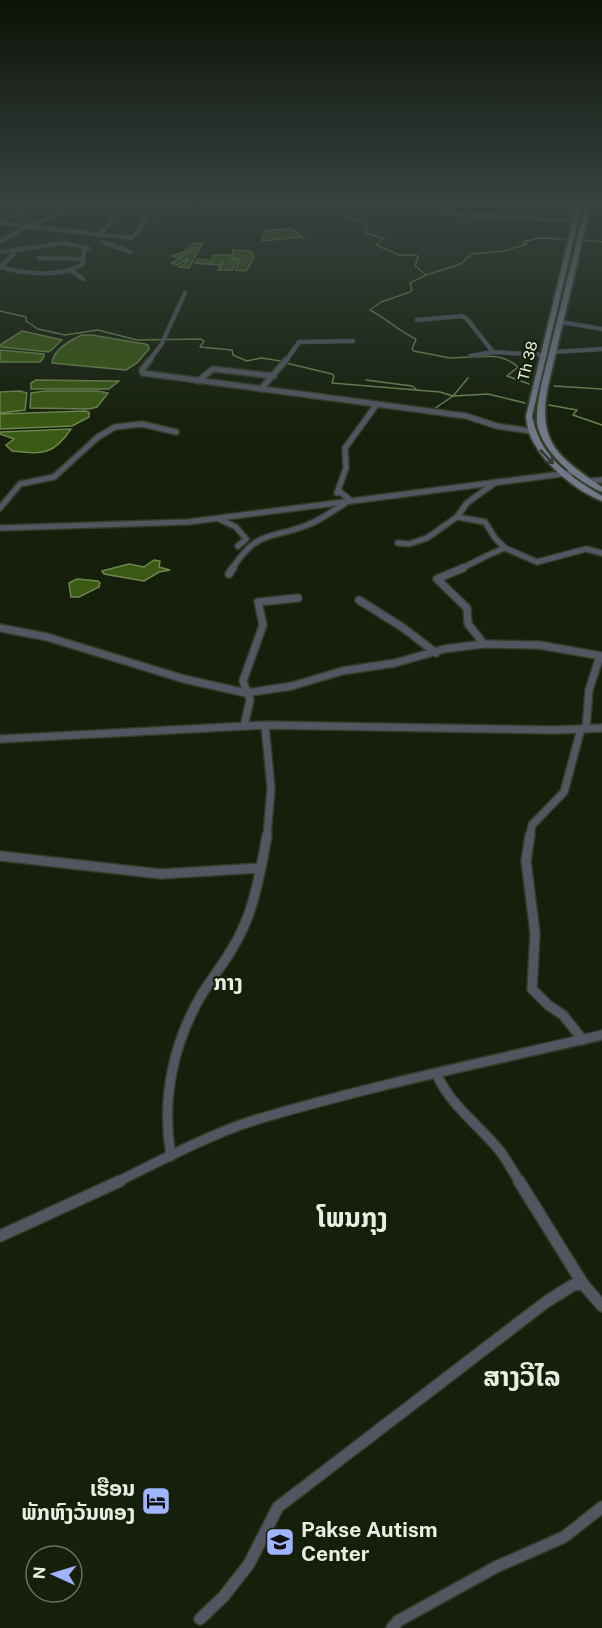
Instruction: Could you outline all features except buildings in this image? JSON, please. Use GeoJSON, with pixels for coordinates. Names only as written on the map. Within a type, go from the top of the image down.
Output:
{"type":"FeatureCollection","features":[{"type":"Feature","properties":{"kind":"street"},"geometry":{"type":"LineString","coordinates":[[79,276],[83,279]]}},
{"type":"Feature","properties":{"kind":"street","name":"Th 38"},"geometry":{"type":"LineString","coordinates":[[530,431],[530,405],[562,276]]}},
{"type":"Feature","properties":{"kind":"street","name":"Th 38"},"geometry":{"type":"LineString","coordinates":[[571,276],[542,405],[542,430],[552,449],[577,472],[602,490]]}},
{"type":"Feature","properties":{"kind":"street"},"geometry":{"type":"LineString","coordinates":[[185,293],[163,340],[141,371],[147,374],[466,416],[487,424],[530,431],[540,449],[565,474],[602,499]]}},
{"type":"Feature","properties":{"kind":"street"},"geometry":{"type":"LineString","coordinates":[[417,320],[462,316],[467,319],[493,352]]}},
{"type":"Feature","properties":{"kind":"street"},"geometry":{"type":"LineString","coordinates":[[561,322],[602,329]]}},
{"type":"Feature","properties":{"kind":"street"},"geometry":{"type":"LineString","coordinates":[[261,389],[299,342],[353,341]]}},
{"type":"Feature","properties":{"kind":"street"},"geometry":{"type":"LineString","coordinates":[[554,352],[602,348]]}},
{"type":"Feature","properties":{"kind":"street"},"geometry":{"type":"LineString","coordinates":[[470,356],[493,352],[543,355]]}},
{"type":"Feature","properties":{"kind":"street"},"geometry":{"type":"LineString","coordinates":[[540,368],[549,369]]}},
{"type":"Feature","properties":{"kind":"street"},"geometry":{"type":"LineString","coordinates":[[198,381],[213,369],[273,376]]}},
{"type":"Feature","properties":{"kind":"street"},"geometry":{"type":"LineString","coordinates":[[332,503],[339,491],[346,468],[345,448],[376,404]]}},
{"type":"Feature","properties":{"kind":"street"},"geometry":{"type":"LineString","coordinates":[[0,508],[2,502],[23,483],[54,477],[98,437],[115,428],[142,424],[176,432]]}},
{"type":"Feature","properties":{"kind":"street"},"geometry":{"type":"LineString","coordinates":[[0,528],[179,523],[577,472]]}},
{"type":"Feature","properties":{"kind":"street"},"geometry":{"type":"LineString","coordinates":[[589,481],[602,480]]}},
{"type":"Feature","properties":{"kind":"street"},"geometry":{"type":"LineString","coordinates":[[398,543],[419,542],[457,517],[467,503],[496,482]]}},
{"type":"Feature","properties":{"kind":"street"},"geometry":{"type":"LineString","coordinates":[[339,491],[350,500]]}},
{"type":"Feature","properties":{"kind":"street"},"geometry":{"type":"LineString","coordinates":[[229,574],[243,552],[267,535],[309,524],[350,500]]}},
{"type":"Feature","properties":{"kind":"street"},"geometry":{"type":"LineString","coordinates":[[457,517],[485,522],[495,538],[505,548],[524,558],[539,562],[586,549],[602,553]]}},
{"type":"Feature","properties":{"kind":"street"},"geometry":{"type":"LineString","coordinates":[[218,518],[236,527],[246,539],[238,546]]}},
{"type":"Feature","properties":{"kind":"street"},"geometry":{"type":"LineString","coordinates":[[484,644],[468,624],[466,608],[437,579],[480,560],[484,555],[505,548]]}},
{"type":"Feature","properties":{"kind":"street"},"geometry":{"type":"LineString","coordinates":[[244,726],[250,700],[243,681],[262,625],[258,602],[298,598]]}},
{"type":"Feature","properties":{"kind":"street"},"geometry":{"type":"LineString","coordinates":[[359,600],[402,627],[436,653]]}},
{"type":"Feature","properties":{"kind":"street"},"geometry":{"type":"LineString","coordinates":[[0,628],[60,640],[184,679],[246,693],[292,686],[342,671],[395,663],[446,649],[484,644],[539,645],[601,656],[589,690],[583,729],[564,792],[532,825],[526,861],[535,938],[531,975],[532,989],[548,1005],[563,1015],[583,1040]]}},
{"type":"Feature","properties":{"kind":"street"},"geometry":{"type":"LineString","coordinates":[[171,1156],[166,1125],[172,1074],[180,1041],[192,1012],[244,927],[271,821],[273,798],[271,764],[265,725]]}},
{"type":"Feature","properties":{"kind":"street"},"geometry":{"type":"LineString","coordinates":[[0,739],[265,725],[602,728]]}},
{"type":"Feature","properties":{"kind":"street"},"geometry":{"type":"LineString","coordinates":[[0,856],[161,874],[260,868]]}},
{"type":"Feature","properties":{"kind":"street"},"geometry":{"type":"LineString","coordinates":[[0,1236],[171,1156],[262,1119],[602,1035]]}},
{"type":"Feature","properties":{"kind":"street"},"geometry":{"type":"LineString","coordinates":[[437,1075],[442,1086],[466,1118],[500,1151],[583,1284],[602,1305]]}},
{"type":"Feature","properties":{"kind":"street"},"geometry":{"type":"LineString","coordinates":[[200,1619],[225,1596],[249,1564],[278,1507],[546,1302],[573,1285],[583,1284]]}},
{"type":"Feature","properties":{"kind":"street"},"geometry":{"type":"LineString","coordinates":[[392,1628],[398,1621],[496,1567],[564,1536],[602,1507]]}},
{"type":"Feature","properties":{"kind":"shaded area"},"geometry":{"type":"Polygon","coordinates":[[[22,331],[62,340],[49,352],[0,347],[22,331]]]}},
{"type":"Feature","properties":{"kind":"shaded area"},"geometry":{"type":"Polygon","coordinates":[[[82,335],[145,344],[149,349],[137,363],[126,370],[52,363],[59,350],[82,335]]]}},
{"type":"Feature","properties":{"kind":"shaded area"},"geometry":{"type":"Polygon","coordinates":[[[0,350],[44,354],[44,357],[40,362],[0,362],[0,350]]]}},
{"type":"Feature","properties":{"kind":"shaded area"},"geometry":{"type":"Polygon","coordinates":[[[36,380],[119,381],[109,389],[31,389],[31,383],[36,380]]]}},
{"type":"Feature","properties":{"kind":"shaded area"},"geometry":{"type":"Polygon","coordinates":[[[46,391],[108,393],[97,407],[89,409],[30,408],[31,393],[46,391]]]}},
{"type":"Feature","properties":{"kind":"shaded area"},"geometry":{"type":"Polygon","coordinates":[[[0,392],[27,393],[25,410],[0,413],[0,392]]]}},
{"type":"Feature","properties":{"kind":"shaded area"},"geometry":{"type":"Polygon","coordinates":[[[89,412],[89,417],[72,426],[0,429],[0,414],[89,412]]]}},
{"type":"Feature","properties":{"kind":"shaded area"},"geometry":{"type":"Polygon","coordinates":[[[71,429],[65,438],[52,449],[31,453],[12,451],[6,445],[14,439],[0,434],[0,432],[71,429]]]}},
{"type":"Feature","properties":{"kind":"shaded area"},"geometry":{"type":"Polygon","coordinates":[[[154,560],[160,561],[159,567],[170,570],[159,572],[144,581],[104,574],[102,571],[129,564],[144,567],[154,560]]]}},
{"type":"Feature","properties":{"kind":"shaded area"},"geometry":{"type":"Polygon","coordinates":[[[77,579],[98,581],[99,587],[79,597],[71,597],[69,583],[77,579]]]}},
{"type":"Feature","properties":{"kind":"waterway"},"geometry":{"type":"LineString","coordinates":[[424,276],[410,283],[412,290],[410,292],[381,302],[370,310],[416,339],[412,349],[414,351],[450,358],[470,357]]}},
{"type":"Feature","properties":{"kind":"waterway"},"geometry":{"type":"LineString","coordinates":[[0,311],[26,317],[26,321],[38,329],[65,335],[98,330],[137,340],[201,339],[204,341],[200,347],[232,350],[233,355],[247,361],[261,358],[281,361]]}},
{"type":"Feature","properties":{"kind":"waterway"},"geometry":{"type":"LineString","coordinates":[[476,357],[504,358],[518,367],[507,376],[529,384]]}},
{"type":"Feature","properties":{"kind":"waterway"},"geometry":{"type":"LineString","coordinates":[[286,363],[332,374],[334,376],[332,383],[440,392],[453,396]]}},
{"type":"Feature","properties":{"kind":"waterway"},"geometry":{"type":"LineString","coordinates":[[453,396],[468,378]]}},
{"type":"Feature","properties":{"kind":"waterway"},"geometry":{"type":"LineString","coordinates":[[366,380],[412,386],[417,390]]}},
{"type":"Feature","properties":{"kind":"waterway"},"geometry":{"type":"LineString","coordinates":[[554,386],[602,389]]}},
{"type":"Feature","properties":{"kind":"waterway"},"geometry":{"type":"LineString","coordinates":[[453,396],[488,394],[525,403]]}},
{"type":"Feature","properties":{"kind":"waterway"},"geometry":{"type":"LineString","coordinates":[[434,409],[453,396]]}},
{"type":"Feature","properties":{"kind":"waterway"},"geometry":{"type":"LineString","coordinates":[[549,405],[577,410],[573,415],[602,425]]}},
{"type":"Feature","properties":{"kind":"place","name":"ເຮືອນ ພັກຫົງວັນທອງ"},"geometry":{"type":"Point","coordinates":[156,1501]}},
{"type":"Feature","properties":{"kind":"place","name":"Pakse Autism Center"},"geometry":{"type":"Point","coordinates":[280,1542]}},
{"type":"Feature","properties":{"kind":"district","name":"ກາງ"},"geometry":{"type":"Point","coordinates":[228,983]}},
{"type":"Feature","properties":{"kind":"district","name":"ໂພນກຸງ"},"geometry":{"type":"Point","coordinates":[352,1218]}},
{"type":"Feature","properties":{"kind":"district","name":"ສາງວີໄລ"},"geometry":{"type":"Point","coordinates":[522,1377]}}]}
